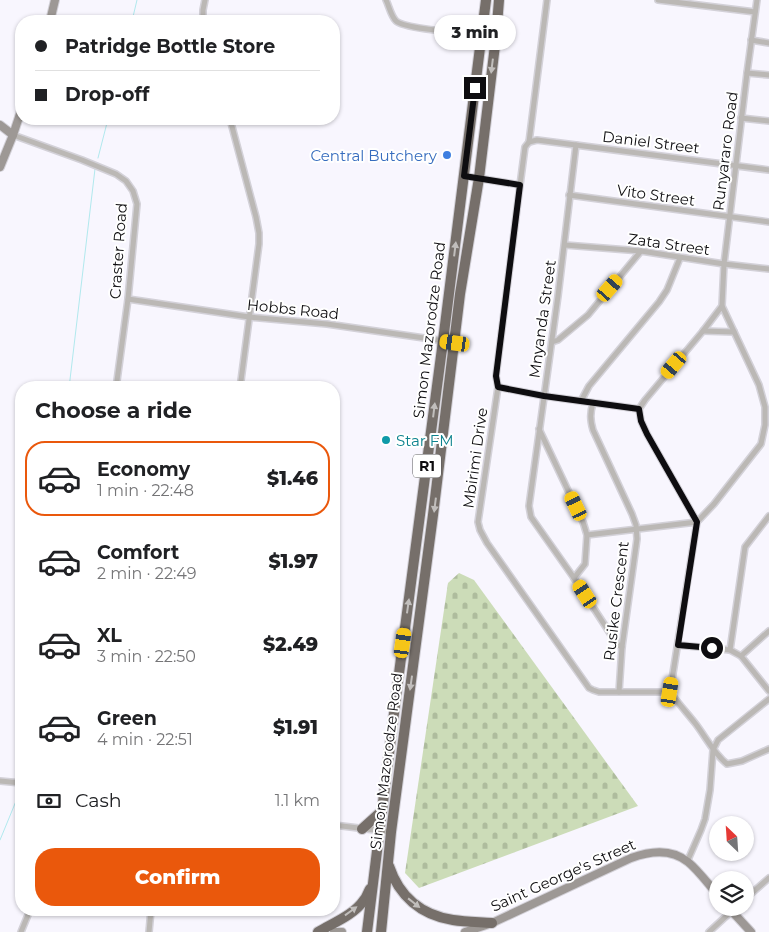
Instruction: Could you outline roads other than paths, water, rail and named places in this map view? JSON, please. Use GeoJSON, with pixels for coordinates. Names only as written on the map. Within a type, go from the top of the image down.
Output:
{"type":"FeatureCollection","features":[{"type":"Feature","properties":{"kind":"highway","name":"Simon Mazorodze Road"},"geometry":{"type":"LineString","coordinates":[[367,932],[486,0]]}},
{"type":"Feature","properties":{"kind":"highway"},"geometry":{"type":"LineString","coordinates":[[482,35],[489,27],[494,0]]}},
{"type":"Feature","properties":{"kind":"highway","name":"Simon Mazorodze Road"},"geometry":{"type":"LineString","coordinates":[[381,932],[391,832],[432,525],[460,294],[479,178],[499,0]]}},
{"type":"Feature","properties":{"kind":"highway"},"geometry":{"type":"LineString","coordinates":[[443,341],[450,332],[452,310],[460,294]]}},
{"type":"Feature","properties":{"kind":"highway"},"geometry":{"type":"LineString","coordinates":[[379,831],[385,826],[388,804],[397,788]]}},
{"type":"Feature","properties":{"kind":"highway"},"geometry":{"type":"LineString","coordinates":[[362,829],[382,811]]}},
{"type":"Feature","properties":{"kind":"highway"},"geometry":{"type":"LineString","coordinates":[[388,862],[393,878],[398,886],[418,907],[452,920],[492,923]]}},
{"type":"Feature","properties":{"kind":"highway"},"geometry":{"type":"LineString","coordinates":[[374,932],[381,874],[388,862]]}},
{"type":"Feature","properties":{"kind":"highway"},"geometry":{"type":"LineString","coordinates":[[318,932],[359,906],[365,900],[374,881]]}},
{"type":"Feature","properties":{"kind":"main road"},"geometry":{"type":"LineString","coordinates":[[52,15],[56,0]]}},
{"type":"Feature","properties":{"kind":"main road"},"geometry":{"type":"LineString","coordinates":[[0,167],[16,125]]}},
{"type":"Feature","properties":{"kind":"main road"},"geometry":{"type":"LineString","coordinates":[[0,126],[13,135]]}},
{"type":"Feature","properties":{"kind":"main road","name":"Saint George's Street"},"geometry":{"type":"LineString","coordinates":[[465,932],[492,923],[639,854],[662,852],[675,855],[687,862],[709,885]]}},
{"type":"Feature","properties":{"kind":"main road"},"geometry":{"type":"LineString","coordinates":[[738,916],[752,932]]}},
{"type":"Feature","properties":{"kind":"main road"},"geometry":{"type":"LineString","coordinates":[[334,932],[342,932]]}},
{"type":"Feature","properties":{"kind":"street"},"geometry":{"type":"LineString","coordinates":[[203,15],[206,0]]}},
{"type":"Feature","properties":{"kind":"street"},"geometry":{"type":"LineString","coordinates":[[386,0],[395,20],[401,24],[417,28],[496,37]]}},
{"type":"Feature","properties":{"kind":"street","name":"Mbirimi Drive"},"geometry":{"type":"LineString","coordinates":[[547,0],[529,142],[525,147],[496,376],[498,387],[478,522],[487,543],[590,688],[599,692],[670,692]]}},
{"type":"Feature","properties":{"kind":"street"},"geometry":{"type":"LineString","coordinates":[[658,0],[755,12]]}},
{"type":"Feature","properties":{"kind":"street","name":"Runyararo Road"},"geometry":{"type":"LineString","coordinates":[[722,306],[724,264],[735,166],[757,0]]}},
{"type":"Feature","properties":{"kind":"street"},"geometry":{"type":"LineString","coordinates":[[751,40],[769,43]]}},
{"type":"Feature","properties":{"kind":"street"},"geometry":{"type":"LineString","coordinates":[[747,72],[769,75]]}},
{"type":"Feature","properties":{"kind":"street"},"geometry":{"type":"LineString","coordinates":[[741,118],[769,121]]}},
{"type":"Feature","properties":{"kind":"street"},"geometry":{"type":"LineString","coordinates":[[232,125],[259,233],[241,381]]}},
{"type":"Feature","properties":{"kind":"street","name":"Craster Road"},"geometry":{"type":"LineString","coordinates":[[13,135],[116,174],[126,181],[133,191],[137,204],[128,299],[117,381]]}},
{"type":"Feature","properties":{"kind":"street","name":"Daniel Street"},"geometry":{"type":"LineString","coordinates":[[529,142],[537,140],[769,170]]}},
{"type":"Feature","properties":{"kind":"street","name":"Mnyanda Street"},"geometry":{"type":"LineString","coordinates":[[576,145],[565,245],[529,510],[617,644],[622,647]]}},
{"type":"Feature","properties":{"kind":"street"},"geometry":{"type":"LineString","coordinates":[[464,176],[520,185]]}},
{"type":"Feature","properties":{"kind":"street","name":"Vito Street"},"geometry":{"type":"LineString","coordinates":[[569,195],[769,222]]}},
{"type":"Feature","properties":{"kind":"street","name":"Zata Street"},"geometry":{"type":"LineString","coordinates":[[565,245],[641,251],[680,258],[769,269]]}},
{"type":"Feature","properties":{"kind":"street"},"geometry":{"type":"LineString","coordinates":[[552,342],[558,340],[588,315],[641,251]]}},
{"type":"Feature","properties":{"kind":"street"},"geometry":{"type":"LineString","coordinates":[[581,401],[589,386],[659,302],[667,290],[680,258]]}},
{"type":"Feature","properties":{"kind":"street","name":"Hobbs Road"},"geometry":{"type":"LineString","coordinates":[[128,299],[249,317],[327,324],[455,343]]}},
{"type":"Feature","properties":{"kind":"street"},"geometry":{"type":"LineString","coordinates":[[697,522],[647,434],[641,421],[639,409],[703,332],[722,306],[759,385],[765,406],[767,426],[761,444],[714,504],[697,522],[670,692],[695,723],[713,750],[727,764],[742,761],[769,749]]}},
{"type":"Feature","properties":{"kind":"street"},"geometry":{"type":"LineString","coordinates":[[703,332],[734,332]]}},
{"type":"Feature","properties":{"kind":"street"},"geometry":{"type":"LineString","coordinates":[[498,387],[544,396],[639,409]]}},
{"type":"Feature","properties":{"kind":"street","name":"Rusike Crescent"},"geometry":{"type":"LineString","coordinates":[[593,403],[590,421],[593,430],[636,525],[637,539],[622,647],[619,692]]}},
{"type":"Feature","properties":{"kind":"street"},"geometry":{"type":"LineString","coordinates":[[539,429],[583,522],[587,535],[585,564],[574,578]]}},
{"type":"Feature","properties":{"kind":"street"},"geometry":{"type":"LineString","coordinates":[[730,650],[744,547],[769,516]]}},
{"type":"Feature","properties":{"kind":"street"},"geometry":{"type":"LineString","coordinates":[[587,535],[697,522]]}},
{"type":"Feature","properties":{"kind":"street"},"geometry":{"type":"LineString","coordinates":[[740,656],[769,630]]}},
{"type":"Feature","properties":{"kind":"street"},"geometry":{"type":"LineString","coordinates":[[678,645],[730,650],[740,656],[769,690]]}},
{"type":"Feature","properties":{"kind":"street"},"geometry":{"type":"LineString","coordinates":[[687,862],[704,819],[710,790],[713,750],[718,740],[769,699]]}},
{"type":"Feature","properties":{"kind":"street"},"geometry":{"type":"LineString","coordinates":[[0,780],[15,782]]}},
{"type":"Feature","properties":{"kind":"street"},"geometry":{"type":"LineString","coordinates":[[340,826],[391,832]]}},
{"type":"Feature","properties":{"kind":"street"},"geometry":{"type":"LineString","coordinates":[[754,891],[769,878]]}},
{"type":"Feature","properties":{"kind":"street"},"geometry":{"type":"LineString","coordinates":[[21,932],[28,916]]}},
{"type":"Feature","properties":{"kind":"street"},"geometry":{"type":"LineString","coordinates":[[149,932],[150,916]]}},
{"type":"Feature","properties":{"kind":"street"},"geometry":{"type":"LineString","coordinates":[[709,932],[725,916]]}},
{"type":"Feature","properties":{"kind":"waterway"},"geometry":{"type":"LineString","coordinates":[[133,15],[137,0]]}},
{"type":"Feature","properties":{"kind":"waterway"},"geometry":{"type":"LineString","coordinates":[[98,158],[106,125]]}},
{"type":"Feature","properties":{"kind":"waterway"},"geometry":{"type":"LineString","coordinates":[[70,381],[95,169]]}},
{"type":"Feature","properties":{"kind":"waterway"},"geometry":{"type":"LineString","coordinates":[[0,840],[15,804]]}},
{"type":"Feature","properties":{"kind":"place","name":"Central Butchery"},"geometry":{"type":"Point","coordinates":[447,155]}},
{"type":"Feature","properties":{"kind":"place","name":"Star FM"},"geometry":{"type":"Point","coordinates":[386,440]}}]}
